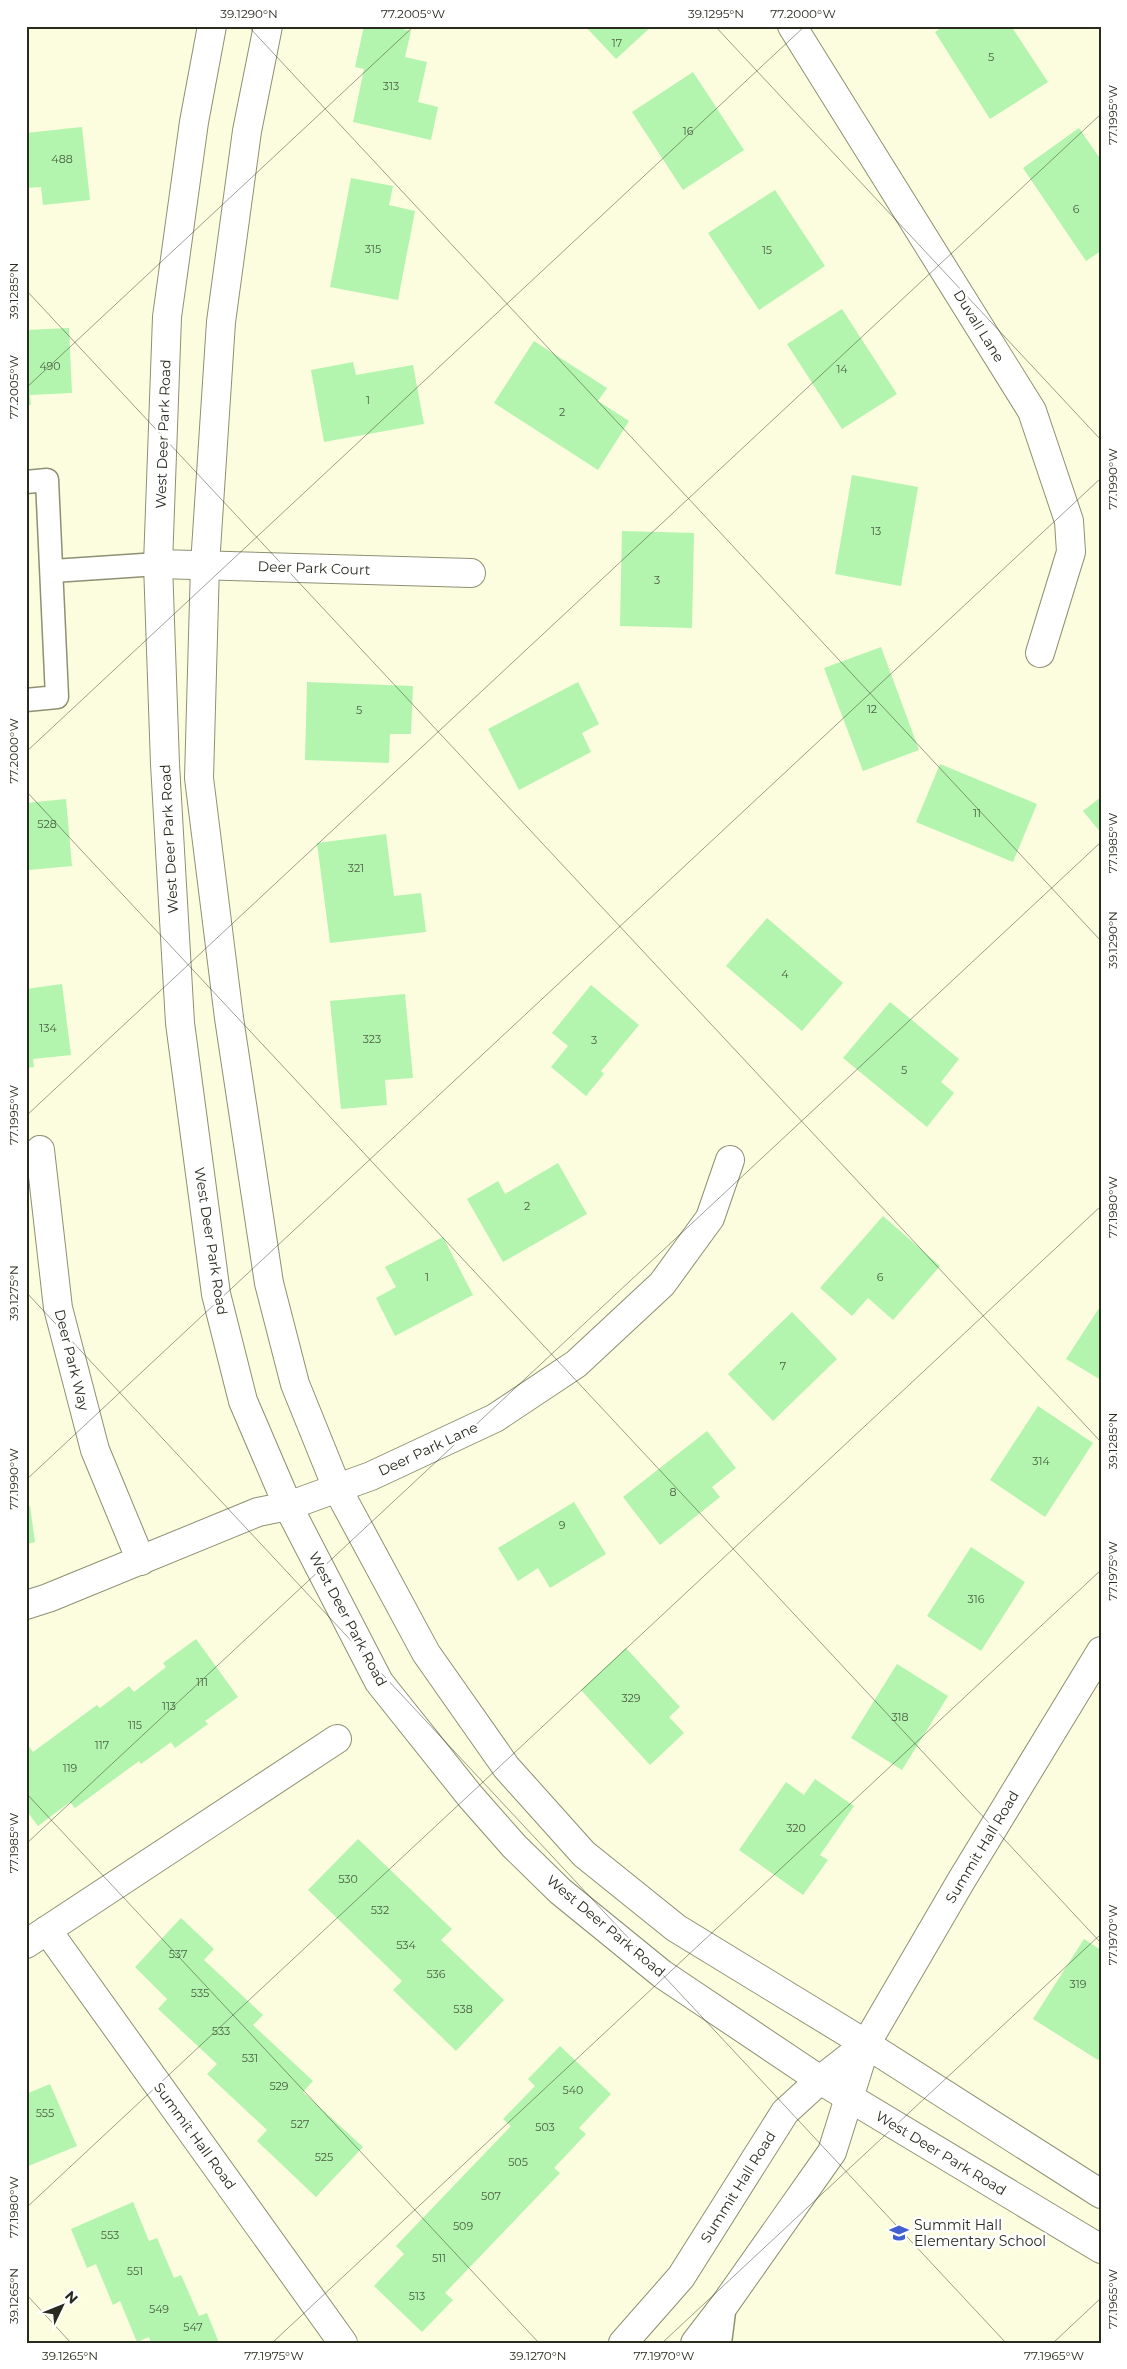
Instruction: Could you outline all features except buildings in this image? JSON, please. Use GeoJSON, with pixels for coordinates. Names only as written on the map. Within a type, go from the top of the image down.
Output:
{"type":"FeatureCollection","features":[{"type":"Feature","properties":{"kind":"street","name":"West Deer Park Road"},"geometry":{"type":"LineString","coordinates":[[212,26],[194,122],[167,317],[158,564],[165,764],[180,1023],[216,1294],[244,1401],[288,1506],[379,1682],[470,1796],[514,1846],[560,1891],[662,1974],[820,2080],[1101,2249]]}},
{"type":"Feature","properties":{"kind":"street"},"geometry":{"type":"LineString","coordinates":[[268,26],[247,131],[221,322],[205,565],[199,778],[229,1018],[269,1283],[295,1384],[338,1488],[426,1654],[506,1767],[584,1854],[676,1928],[866,2044],[1101,2194]]}},
{"type":"Feature","properties":{"kind":"street","name":"Duvall Lane"},"geometry":{"type":"LineString","coordinates":[[792,26],[1032,411],[1069,520],[1071,552],[1040,653]]}},
{"type":"Feature","properties":{"kind":"street","name":"Deer Park Court"},"geometry":{"type":"LineString","coordinates":[[158,564],[471,573]]}},
{"type":"Feature","properties":{"kind":"street","name":"Deer Park Way"},"geometry":{"type":"LineString","coordinates":[[40,1150],[58,1308],[95,1450],[141,1561]]}},
{"type":"Feature","properties":{"kind":"street","name":"Deer Park Lane"},"geometry":{"type":"LineString","coordinates":[[26,1605],[141,1561],[258,1512],[288,1506],[371,1476],[495,1418],[576,1364],[662,1284],[710,1218],[730,1160]]}},
{"type":"Feature","properties":{"kind":"street","name":"Summit Hall Road"},"geometry":{"type":"LineString","coordinates":[[695,2343],[726,2304],[832,2152],[866,2044],[961,1881],[1101,1651]]}},
{"type":"Feature","properties":{"kind":"street","name":"Summit Hall Road"},"geometry":{"type":"LineString","coordinates":[[336,1739],[37,1937],[342,2343]]}},
{"type":"Feature","properties":{"kind":"street","name":"Summit Hall Road"},"geometry":{"type":"LineString","coordinates":[[623,2343],[681,2277],[785,2112],[820,2080],[866,2044]]}},
{"type":"Feature","properties":{"kind":"lane"},"geometry":{"type":"LineString","coordinates":[[26,482],[47,480],[57,697],[26,700]]}},
{"type":"Feature","properties":{"kind":"lane"},"geometry":{"type":"LineString","coordinates":[[52,570],[158,564]]}},
{"type":"Feature","properties":{"kind":"lane"},"geometry":{"type":"LineString","coordinates":[[720,2343],[726,2304]]}},
{"type":"Feature","properties":{"kind":"place","name":"Summit Hall Elementary School"},"geometry":{"type":"Point","coordinates":[899,2233]}}]}
